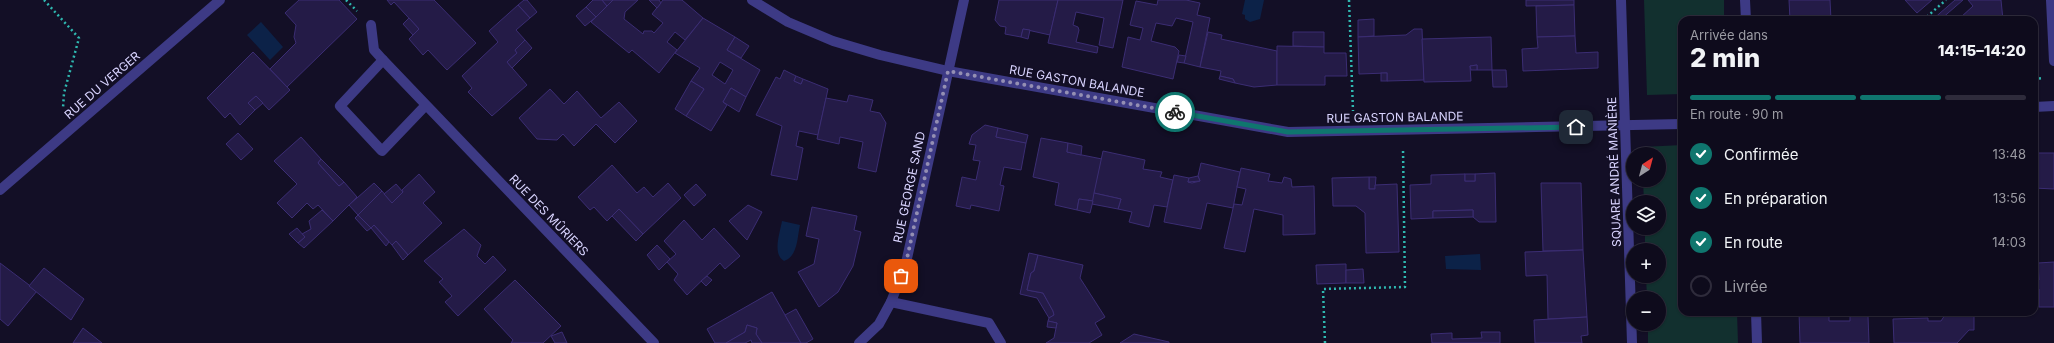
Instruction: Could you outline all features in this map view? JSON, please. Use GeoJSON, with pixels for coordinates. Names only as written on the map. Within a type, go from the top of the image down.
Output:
{"type":"FeatureCollection","features":[{"type":"Feature","properties":{"kind":"street","name":"RUE DU VERGER"},"geometry":{"type":"LineString","coordinates":[[0,190],[220,0]]}},
{"type":"Feature","properties":{"kind":"street","name":"RUE GASTON BALANDE"},"geometry":{"type":"LineString","coordinates":[[752,0],[788,22],[833,41],[880,55],[948,71],[1288,132],[1678,124]]}},
{"type":"Feature","properties":{"kind":"street","name":"RUE GEORGE SAND"},"geometry":{"type":"LineString","coordinates":[[859,343],[879,324],[891,302],[906,263],[964,0]]}},
{"type":"Feature","properties":{"kind":"street","name":"SQUARE ANDRÉ MANIÈRE"},"geometry":{"type":"LineString","coordinates":[[1622,0],[1632,343]]}},
{"type":"Feature","properties":{"kind":"street"},"geometry":{"type":"LineString","coordinates":[[1745,0],[1746,16]]}},
{"type":"Feature","properties":{"kind":"street"},"geometry":{"type":"LineString","coordinates":[[2051,0],[2054,61]]}},
{"type":"Feature","properties":{"kind":"street","name":"RUE DES MÛRIERS"},"geometry":{"type":"LineString","coordinates":[[371,25],[374,50],[654,343]]}},
{"type":"Feature","properties":{"kind":"street"},"geometry":{"type":"LineString","coordinates":[[383,60],[340,106],[382,151],[426,105]]}},
{"type":"Feature","properties":{"kind":"street"},"geometry":{"type":"LineString","coordinates":[[2038,107],[2054,106]]}},
{"type":"Feature","properties":{"kind":"street"},"geometry":{"type":"LineString","coordinates":[[891,302],[989,323],[1001,343]]}},
{"type":"Feature","properties":{"kind":"street"},"geometry":{"type":"LineString","coordinates":[[1756,316],[1757,343]]}},
{"type":"Feature","properties":{"kind":"path"},"geometry":{"type":"LineString","coordinates":[[44,0],[79,38],[64,93],[63,108]]}},
{"type":"Feature","properties":{"kind":"path"},"geometry":{"type":"LineString","coordinates":[[1349,0],[1354,131]]}},
{"type":"Feature","properties":{"kind":"path"},"geometry":{"type":"LineString","coordinates":[[1928,16],[1946,0]]}},
{"type":"Feature","properties":{"kind":"path"},"geometry":{"type":"LineString","coordinates":[[1325,343],[1323,288],[1405,287],[1403,130]]}},
{"type":"Feature","properties":{"kind":"green space"},"geometry":{"type":"Polygon","coordinates":[[[1644,0],[1724,0],[1724,16],[1678,16],[1678,94],[1647,95],[1644,0]]]}},
{"type":"Feature","properties":{"kind":"green space"},"geometry":{"type":"Polygon","coordinates":[[[1678,145],[1678,316],[1737,316],[1738,343],[1648,343],[1648,331],[1666,331],[1666,291],[1647,291],[1646,283],[1666,283],[1666,243],[1645,243],[1645,235],[1666,235],[1666,195],[1644,195],[1643,187],[1666,187],[1666,147],[1642,147],[1678,145]]]}},
{"type":"Feature","properties":{"kind":"water"},"geometry":{"type":"Polygon","coordinates":[[[1245,0],[1264,0],[1260,19],[1250,22],[1245,19],[1245,15],[1242,14],[1245,0]]]}},
{"type":"Feature","properties":{"kind":"water"},"geometry":{"type":"Polygon","coordinates":[[[261,22],[283,47],[270,60],[247,35],[261,22]]]}},
{"type":"Feature","properties":{"kind":"water"},"geometry":{"type":"Polygon","coordinates":[[[782,221],[800,225],[794,251],[789,259],[784,261],[780,258],[778,253],[778,243],[782,221]]]}},
{"type":"Feature","properties":{"kind":"water"},"geometry":{"type":"Polygon","coordinates":[[[1480,254],[1481,270],[1446,269],[1445,256],[1480,254]]]}},
{"type":"Feature","properties":{"kind":"building"},"geometry":{"type":"Polygon","coordinates":[[[299,0],[339,0],[357,19],[287,87],[270,69],[296,43],[294,37],[296,25],[285,13],[299,0]]]}},
{"type":"Feature","properties":{"kind":"building"},"geometry":{"type":"Polygon","coordinates":[[[387,0],[434,0],[476,43],[447,70],[428,50],[423,55],[409,39],[419,29],[394,2],[391,5],[387,0]]]}},
{"type":"Feature","properties":{"kind":"building"},"geometry":{"type":"Polygon","coordinates":[[[524,0],[527,0],[537,12],[530,18],[518,5],[524,0]]]}},
{"type":"Feature","properties":{"kind":"building"},"geometry":{"type":"Polygon","coordinates":[[[593,0],[602,0],[607,6],[596,17],[586,7],[593,0]]]}},
{"type":"Feature","properties":{"kind":"building"},"geometry":{"type":"Polygon","coordinates":[[[602,0],[613,0],[607,6],[602,0]]]}},
{"type":"Feature","properties":{"kind":"building"},"geometry":{"type":"Polygon","coordinates":[[[613,0],[638,0],[625,12],[624,19],[643,34],[644,31],[652,31],[654,33],[663,23],[652,14],[663,0],[682,0],[703,18],[685,40],[675,32],[667,42],[677,50],[659,73],[632,50],[629,53],[591,22],[613,0]]]}},
{"type":"Feature","properties":{"kind":"building"},"geometry":{"type":"Polygon","coordinates":[[[649,0],[659,0],[661,3],[657,8],[649,0]]]}},
{"type":"Feature","properties":{"kind":"building"},"geometry":{"type":"Polygon","coordinates":[[[999,0],[1058,0],[1050,35],[1023,29],[1021,37],[1005,34],[1006,27],[1000,26],[995,20],[999,0]]]}},
{"type":"Feature","properties":{"kind":"building"},"geometry":{"type":"Polygon","coordinates":[[[1058,0],[1123,0],[1113,48],[1099,45],[1104,18],[1076,12],[1073,25],[1078,27],[1079,30],[1076,42],[1098,47],[1097,53],[1048,43],[1058,0]]]}},
{"type":"Feature","properties":{"kind":"building"},"geometry":{"type":"Polygon","coordinates":[[[1158,0],[1186,0],[1200,3],[1197,15],[1210,18],[1200,67],[1184,63],[1193,22],[1176,18],[1172,26],[1156,23],[1151,41],[1175,47],[1179,51],[1173,79],[1122,67],[1128,37],[1140,40],[1143,28],[1130,25],[1136,1],[1157,5],[1158,0]]]}},
{"type":"Feature","properties":{"kind":"building"},"geometry":{"type":"Polygon","coordinates":[[[1526,0],[1574,0],[1574,5],[1526,6],[1526,0]]]}},
{"type":"Feature","properties":{"kind":"building"},"geometry":{"type":"Polygon","coordinates":[[[1789,0],[1830,0],[1831,16],[1790,16],[1789,0]]]}},
{"type":"Feature","properties":{"kind":"building"},"geometry":{"type":"Polygon","coordinates":[[[1905,0],[1932,0],[1917,13],[1905,0]]]}},
{"type":"Feature","properties":{"kind":"building"},"geometry":{"type":"Polygon","coordinates":[[[1955,0],[1963,0],[1945,16],[1937,16],[1955,0]]]}},
{"type":"Feature","properties":{"kind":"building"},"geometry":{"type":"Polygon","coordinates":[[[1968,0],[2001,0],[2003,16],[1962,16],[1973,6],[1968,0]]]}},
{"type":"Feature","properties":{"kind":"building"},"geometry":{"type":"Polygon","coordinates":[[[518,5],[530,18],[516,30],[525,40],[515,50],[517,53],[507,62],[527,85],[492,116],[468,92],[472,88],[462,76],[498,42],[489,31],[518,5]]]}},
{"type":"Feature","properties":{"kind":"building"},"geometry":{"type":"Polygon","coordinates":[[[1574,5],[1575,36],[1537,37],[1536,6],[1574,5]]]}},
{"type":"Feature","properties":{"kind":"building"},"geometry":{"type":"Polygon","coordinates":[[[586,7],[596,17],[585,26],[576,16],[586,7]]]}},
{"type":"Feature","properties":{"kind":"building"},"geometry":{"type":"Polygon","coordinates":[[[409,18],[419,29],[413,35],[403,24],[409,18]]]}},
{"type":"Feature","properties":{"kind":"building"},"geometry":{"type":"Polygon","coordinates":[[[703,18],[735,37],[727,50],[760,70],[746,97],[731,88],[723,102],[727,105],[711,131],[686,116],[704,89],[691,81],[700,68],[675,53],[703,18]],[[720,62],[712,75],[725,84],[733,70],[720,62]]]}},
{"type":"Feature","properties":{"kind":"building"},"geometry":{"type":"Polygon","coordinates":[[[1374,19],[1374,36],[1358,37],[1358,20],[1374,19]]]}},
{"type":"Feature","properties":{"kind":"building"},"geometry":{"type":"Polygon","coordinates":[[[1023,29],[1030,30],[1028,39],[1021,37],[1023,29]]]}},
{"type":"Feature","properties":{"kind":"building"},"geometry":{"type":"Polygon","coordinates":[[[1414,29],[1422,29],[1424,80],[1387,81],[1387,73],[1359,74],[1358,37],[1406,35],[1414,29]]]}},
{"type":"Feature","properties":{"kind":"building"},"geometry":{"type":"Polygon","coordinates":[[[1208,32],[1222,35],[1221,39],[1277,51],[1277,85],[1254,87],[1235,83],[1233,79],[1220,76],[1221,71],[1200,67],[1208,32]]]}},
{"type":"Feature","properties":{"kind":"building"},"geometry":{"type":"Polygon","coordinates":[[[1293,32],[1324,32],[1324,47],[1293,46],[1293,32]]]}},
{"type":"Feature","properties":{"kind":"building"},"geometry":{"type":"Polygon","coordinates":[[[1575,36],[1576,53],[1598,52],[1598,68],[1523,71],[1522,49],[1538,48],[1537,37],[1575,36]]]}},
{"type":"Feature","properties":{"kind":"building"},"geometry":{"type":"Polygon","coordinates":[[[735,37],[749,46],[741,58],[727,50],[735,37]]]}},
{"type":"Feature","properties":{"kind":"building"},"geometry":{"type":"Polygon","coordinates":[[[1491,37],[1492,70],[1477,70],[1477,65],[1470,66],[1471,81],[1424,82],[1422,39],[1491,37]]]}},
{"type":"Feature","properties":{"kind":"building"},"geometry":{"type":"Polygon","coordinates":[[[525,40],[532,48],[512,68],[507,62],[517,53],[515,50],[525,40]]]}},
{"type":"Feature","properties":{"kind":"building"},"geometry":{"type":"Polygon","coordinates":[[[1277,46],[1324,47],[1324,53],[1346,53],[1347,76],[1325,76],[1325,85],[1277,85],[1277,46]]]}},
{"type":"Feature","properties":{"kind":"building"},"geometry":{"type":"Polygon","coordinates":[[[253,52],[290,90],[269,110],[256,96],[248,103],[255,110],[240,125],[230,113],[225,118],[207,98],[253,52]]]}},
{"type":"Feature","properties":{"kind":"building"},"geometry":{"type":"Polygon","coordinates":[[[1179,55],[1186,56],[1184,63],[1177,62],[1179,55]]]}},
{"type":"Feature","properties":{"kind":"building"},"geometry":{"type":"Polygon","coordinates":[[[1477,65],[1477,70],[1471,70],[1470,66],[1477,65]]]}},
{"type":"Feature","properties":{"kind":"building"},"geometry":{"type":"Polygon","coordinates":[[[784,70],[796,76],[794,81],[801,84],[803,79],[828,89],[818,135],[799,131],[796,146],[803,148],[797,180],[771,175],[782,126],[756,115],[776,77],[780,79],[784,70]]]}},
{"type":"Feature","properties":{"kind":"building"},"geometry":{"type":"Polygon","coordinates":[[[1492,70],[1506,70],[1507,87],[1493,87],[1492,70]]]}},
{"type":"Feature","properties":{"kind":"building"},"geometry":{"type":"Polygon","coordinates":[[[1381,73],[1387,73],[1387,81],[1381,81],[1381,73]]]}},
{"type":"Feature","properties":{"kind":"building"},"geometry":{"type":"Polygon","coordinates":[[[796,76],[803,79],[801,84],[794,81],[796,76]]]}},
{"type":"Feature","properties":{"kind":"building"},"geometry":{"type":"Polygon","coordinates":[[[1220,76],[1233,79],[1235,83],[1219,79],[1220,76]]]}},
{"type":"Feature","properties":{"kind":"building"},"geometry":{"type":"Polygon","coordinates":[[[691,81],[704,89],[686,116],[675,109],[691,81]]]}},
{"type":"Feature","properties":{"kind":"building"},"geometry":{"type":"Polygon","coordinates":[[[731,88],[746,97],[739,112],[723,102],[731,88]]]}},
{"type":"Feature","properties":{"kind":"building"},"geometry":{"type":"Polygon","coordinates":[[[550,89],[564,104],[577,91],[601,118],[619,102],[637,121],[615,143],[596,124],[574,146],[563,134],[557,140],[537,139],[519,118],[550,89]]]}},
{"type":"Feature","properties":{"kind":"building"},"geometry":{"type":"Polygon","coordinates":[[[849,95],[873,100],[870,111],[880,113],[886,123],[876,172],[858,168],[863,142],[840,137],[839,144],[817,139],[826,98],[847,102],[849,95]]]}},
{"type":"Feature","properties":{"kind":"building"},"geometry":{"type":"Polygon","coordinates":[[[256,96],[263,103],[255,110],[248,103],[256,96]]]}},
{"type":"Feature","properties":{"kind":"building"},"geometry":{"type":"Polygon","coordinates":[[[985,125],[998,128],[996,137],[1026,143],[1021,170],[1004,167],[1000,185],[1004,186],[999,211],[971,205],[970,209],[956,206],[962,177],[976,180],[980,161],[973,160],[976,145],[969,144],[972,135],[985,125]]]}},
{"type":"Feature","properties":{"kind":"building"},"geometry":{"type":"Polygon","coordinates":[[[998,128],[1028,135],[1026,143],[996,137],[998,128]]]}},
{"type":"Feature","properties":{"kind":"building"},"geometry":{"type":"Polygon","coordinates":[[[238,133],[253,149],[241,160],[226,144],[238,133]]]}},
{"type":"Feature","properties":{"kind":"building"},"geometry":{"type":"Polygon","coordinates":[[[301,137],[321,159],[318,163],[339,186],[344,182],[357,197],[333,221],[318,205],[313,209],[307,203],[292,218],[277,203],[297,184],[274,161],[301,137]]]}},
{"type":"Feature","properties":{"kind":"building"},"geometry":{"type":"Polygon","coordinates":[[[1041,138],[1068,143],[1067,152],[1102,159],[1093,201],[1079,199],[1077,210],[1055,205],[1059,183],[1033,177],[1041,138]]]}},
{"type":"Feature","properties":{"kind":"building"},"geometry":{"type":"Polygon","coordinates":[[[1068,143],[1082,146],[1081,155],[1067,152],[1068,143]]]}},
{"type":"Feature","properties":{"kind":"building"},"geometry":{"type":"Polygon","coordinates":[[[1103,151],[1145,160],[1143,169],[1162,172],[1160,177],[1173,180],[1167,207],[1154,205],[1149,227],[1129,222],[1132,212],[1118,209],[1121,199],[1094,193],[1103,151]]]}},
{"type":"Feature","properties":{"kind":"building"},"geometry":{"type":"Polygon","coordinates":[[[2038,153],[2054,153],[2054,189],[2038,188],[2038,153]]]}},
{"type":"Feature","properties":{"kind":"building"},"geometry":{"type":"Polygon","coordinates":[[[321,159],[344,182],[339,186],[318,163],[321,159]]]}},
{"type":"Feature","properties":{"kind":"building"},"geometry":{"type":"Polygon","coordinates":[[[1201,163],[1240,172],[1233,208],[1207,203],[1201,229],[1164,222],[1174,175],[1189,178],[1188,182],[1192,183],[1200,181],[1198,176],[1201,163]]]}},
{"type":"Feature","properties":{"kind":"building"},"geometry":{"type":"Polygon","coordinates":[[[612,165],[637,193],[644,187],[653,197],[668,183],[681,198],[643,234],[619,209],[607,221],[594,207],[590,210],[578,197],[612,165]]]}},
{"type":"Feature","properties":{"kind":"building"},"geometry":{"type":"Polygon","coordinates":[[[1241,168],[1270,174],[1268,181],[1282,183],[1284,177],[1291,179],[1292,187],[1314,186],[1315,234],[1283,235],[1283,215],[1254,209],[1245,252],[1224,248],[1234,204],[1242,205],[1246,189],[1237,187],[1241,168]]]}},
{"type":"Feature","properties":{"kind":"building"},"geometry":{"type":"Polygon","coordinates":[[[1495,173],[1496,222],[1479,222],[1473,217],[1473,210],[1433,211],[1433,218],[1411,219],[1410,185],[1431,184],[1431,175],[1465,174],[1465,181],[1475,181],[1475,174],[1495,173]]]}},
{"type":"Feature","properties":{"kind":"building"},"geometry":{"type":"Polygon","coordinates":[[[419,174],[435,192],[423,203],[442,223],[408,255],[396,241],[392,245],[374,225],[371,228],[358,215],[382,191],[392,203],[403,192],[402,190],[419,174]]]}},
{"type":"Feature","properties":{"kind":"building"},"geometry":{"type":"Polygon","coordinates":[[[1465,174],[1475,174],[1475,181],[1465,181],[1465,174]]]}},
{"type":"Feature","properties":{"kind":"building"},"geometry":{"type":"Polygon","coordinates":[[[1198,176],[1200,181],[1188,182],[1189,178],[1198,176]]]}},
{"type":"Feature","properties":{"kind":"building"},"geometry":{"type":"Polygon","coordinates":[[[1369,177],[1376,177],[1375,189],[1369,189],[1369,177]]]}},
{"type":"Feature","properties":{"kind":"building"},"geometry":{"type":"Polygon","coordinates":[[[1369,177],[1369,189],[1375,189],[1375,185],[1397,184],[1399,252],[1366,253],[1365,213],[1356,206],[1333,206],[1332,178],[1369,177]]]}},
{"type":"Feature","properties":{"kind":"building"},"geometry":{"type":"Polygon","coordinates":[[[374,183],[382,191],[358,215],[349,205],[374,183]]]}},
{"type":"Feature","properties":{"kind":"building"},"geometry":{"type":"Polygon","coordinates":[[[1541,183],[1581,183],[1583,250],[1543,251],[1541,183]]]}},
{"type":"Feature","properties":{"kind":"building"},"geometry":{"type":"Polygon","coordinates":[[[396,184],[403,192],[392,203],[384,194],[396,184]]]}},
{"type":"Feature","properties":{"kind":"building"},"geometry":{"type":"Polygon","coordinates":[[[696,184],[706,195],[694,206],[684,195],[696,184]]]}},
{"type":"Feature","properties":{"kind":"building"},"geometry":{"type":"Polygon","coordinates":[[[1094,193],[1121,199],[1118,209],[1092,204],[1094,193]]]}},
{"type":"Feature","properties":{"kind":"building"},"geometry":{"type":"Polygon","coordinates":[[[1079,199],[1093,201],[1090,213],[1077,210],[1079,199]]]}},
{"type":"Feature","properties":{"kind":"building"},"geometry":{"type":"Polygon","coordinates":[[[748,205],[762,212],[747,240],[729,221],[748,205]]]}},
{"type":"Feature","properties":{"kind":"building"},"geometry":{"type":"Polygon","coordinates":[[[812,207],[857,216],[854,230],[861,232],[853,266],[838,292],[819,307],[798,272],[814,264],[819,239],[806,236],[812,207]]]}},
{"type":"Feature","properties":{"kind":"building"},"geometry":{"type":"Polygon","coordinates":[[[619,209],[643,234],[636,241],[612,216],[619,209]]]}},
{"type":"Feature","properties":{"kind":"building"},"geometry":{"type":"Polygon","coordinates":[[[322,210],[333,221],[304,248],[298,243],[305,237],[302,234],[311,229],[309,221],[322,210]]]}},
{"type":"Feature","properties":{"kind":"building"},"geometry":{"type":"Polygon","coordinates":[[[1473,210],[1473,217],[1433,218],[1433,211],[1473,210]]]}},
{"type":"Feature","properties":{"kind":"building"},"geometry":{"type":"Polygon","coordinates":[[[358,215],[371,228],[367,231],[355,218],[358,215]]]}},
{"type":"Feature","properties":{"kind":"building"},"geometry":{"type":"Polygon","coordinates":[[[684,220],[702,240],[714,228],[740,256],[725,269],[720,263],[687,295],[674,280],[678,274],[667,262],[676,254],[664,241],[684,220]]]}},
{"type":"Feature","properties":{"kind":"building"},"geometry":{"type":"Polygon","coordinates":[[[374,225],[389,242],[386,246],[371,228],[374,225]]]}},
{"type":"Feature","properties":{"kind":"building"},"geometry":{"type":"Polygon","coordinates":[[[297,228],[305,237],[298,243],[289,234],[297,228]]]}},
{"type":"Feature","properties":{"kind":"building"},"geometry":{"type":"Polygon","coordinates":[[[464,229],[481,245],[477,256],[485,264],[493,256],[506,270],[458,316],[445,302],[452,296],[439,282],[443,279],[424,261],[464,229]]]}},
{"type":"Feature","properties":{"kind":"building"},"geometry":{"type":"Polygon","coordinates":[[[396,241],[408,255],[403,260],[392,245],[396,241]]]}},
{"type":"Feature","properties":{"kind":"building"},"geometry":{"type":"Polygon","coordinates":[[[657,245],[670,259],[659,270],[647,255],[657,245]]]}},
{"type":"Feature","properties":{"kind":"building"},"geometry":{"type":"Polygon","coordinates":[[[1583,250],[1587,317],[1548,319],[1547,275],[1526,276],[1525,252],[1583,250]]]}},
{"type":"Feature","properties":{"kind":"building"},"geometry":{"type":"Polygon","coordinates":[[[1029,253],[1038,255],[1034,271],[1031,273],[1027,290],[1043,293],[1054,315],[1049,318],[1037,298],[1020,294],[1029,253]]]}},
{"type":"Feature","properties":{"kind":"building"},"geometry":{"type":"Polygon","coordinates":[[[1038,255],[1083,265],[1080,278],[1105,317],[1095,323],[1102,335],[1089,343],[1046,343],[1054,338],[1057,323],[1048,321],[1049,318],[1054,315],[1053,311],[1043,293],[1027,290],[1031,273],[1034,271],[1038,255]]]}},
{"type":"Feature","properties":{"kind":"building"},"geometry":{"type":"Polygon","coordinates":[[[2054,262],[2054,307],[2039,307],[2038,263],[2054,262]]]}},
{"type":"Feature","properties":{"kind":"building"},"geometry":{"type":"Polygon","coordinates":[[[0,263],[37,291],[8,326],[0,319],[0,263]]]}},
{"type":"Feature","properties":{"kind":"building"},"geometry":{"type":"Polygon","coordinates":[[[1346,264],[1346,283],[1317,284],[1316,265],[1346,264]]]}},
{"type":"Feature","properties":{"kind":"building"},"geometry":{"type":"Polygon","coordinates":[[[44,268],[84,299],[71,320],[29,286],[44,268]]]}},
{"type":"Feature","properties":{"kind":"building"},"geometry":{"type":"Polygon","coordinates":[[[1363,269],[1364,283],[1346,283],[1346,270],[1363,269]]]}},
{"type":"Feature","properties":{"kind":"building"},"geometry":{"type":"Polygon","coordinates":[[[707,276],[712,280],[706,286],[701,281],[707,276]]]}},
{"type":"Feature","properties":{"kind":"building"},"geometry":{"type":"Polygon","coordinates":[[[515,280],[561,326],[543,343],[511,343],[513,340],[484,309],[515,280]]]}},
{"type":"Feature","properties":{"kind":"building"},"geometry":{"type":"Polygon","coordinates":[[[772,292],[801,343],[762,343],[756,334],[757,328],[747,325],[745,332],[726,343],[715,343],[707,329],[772,292]]]}},
{"type":"Feature","properties":{"kind":"building"},"geometry":{"type":"Polygon","coordinates":[[[796,309],[813,339],[806,343],[801,343],[785,315],[796,309]]]}},
{"type":"Feature","properties":{"kind":"building"},"geometry":{"type":"Polygon","coordinates":[[[1799,316],[1829,316],[1829,321],[1850,321],[1850,316],[1868,316],[1869,343],[1800,343],[1799,316]]]}},
{"type":"Feature","properties":{"kind":"building"},"geometry":{"type":"Polygon","coordinates":[[[1944,316],[1974,316],[1974,330],[1969,330],[1957,343],[1894,343],[1893,319],[1928,318],[1928,321],[1941,321],[1944,316]]]}},
{"type":"Feature","properties":{"kind":"building"},"geometry":{"type":"Polygon","coordinates":[[[1587,317],[1588,335],[1581,336],[1582,343],[1535,343],[1534,320],[1587,317]]]}},
{"type":"Feature","properties":{"kind":"building"},"geometry":{"type":"Polygon","coordinates":[[[1048,321],[1057,323],[1056,328],[1047,327],[1048,321]]]}},
{"type":"Feature","properties":{"kind":"building"},"geometry":{"type":"Polygon","coordinates":[[[747,325],[757,328],[756,334],[762,343],[752,343],[751,340],[745,343],[726,343],[745,332],[747,325]]]}},
{"type":"Feature","properties":{"kind":"building"},"geometry":{"type":"Polygon","coordinates":[[[83,328],[102,343],[73,343],[83,328]]]}},
{"type":"Feature","properties":{"kind":"building"},"geometry":{"type":"Polygon","coordinates":[[[562,332],[567,343],[555,343],[551,336],[562,332]]]}},
{"type":"Feature","properties":{"kind":"building"},"geometry":{"type":"Polygon","coordinates":[[[1481,332],[1500,332],[1500,343],[1432,343],[1431,334],[1452,333],[1452,339],[1482,338],[1481,332]]]}},
{"type":"Feature","properties":{"kind":"building"},"geometry":{"type":"Polygon","coordinates":[[[1134,334],[1169,342],[1169,343],[1120,343],[1134,334]]]}},
{"type":"Feature","properties":{"kind":"way so far"},"geometry":{"type":"LineString","coordinates":[[901,276],[906,263],[948,71],[1175,112]]}},
{"type":"Feature","properties":{"kind":"route"},"geometry":{"type":"LineString","coordinates":[[1175,112],[1288,132],[1576,127]]}}]}
